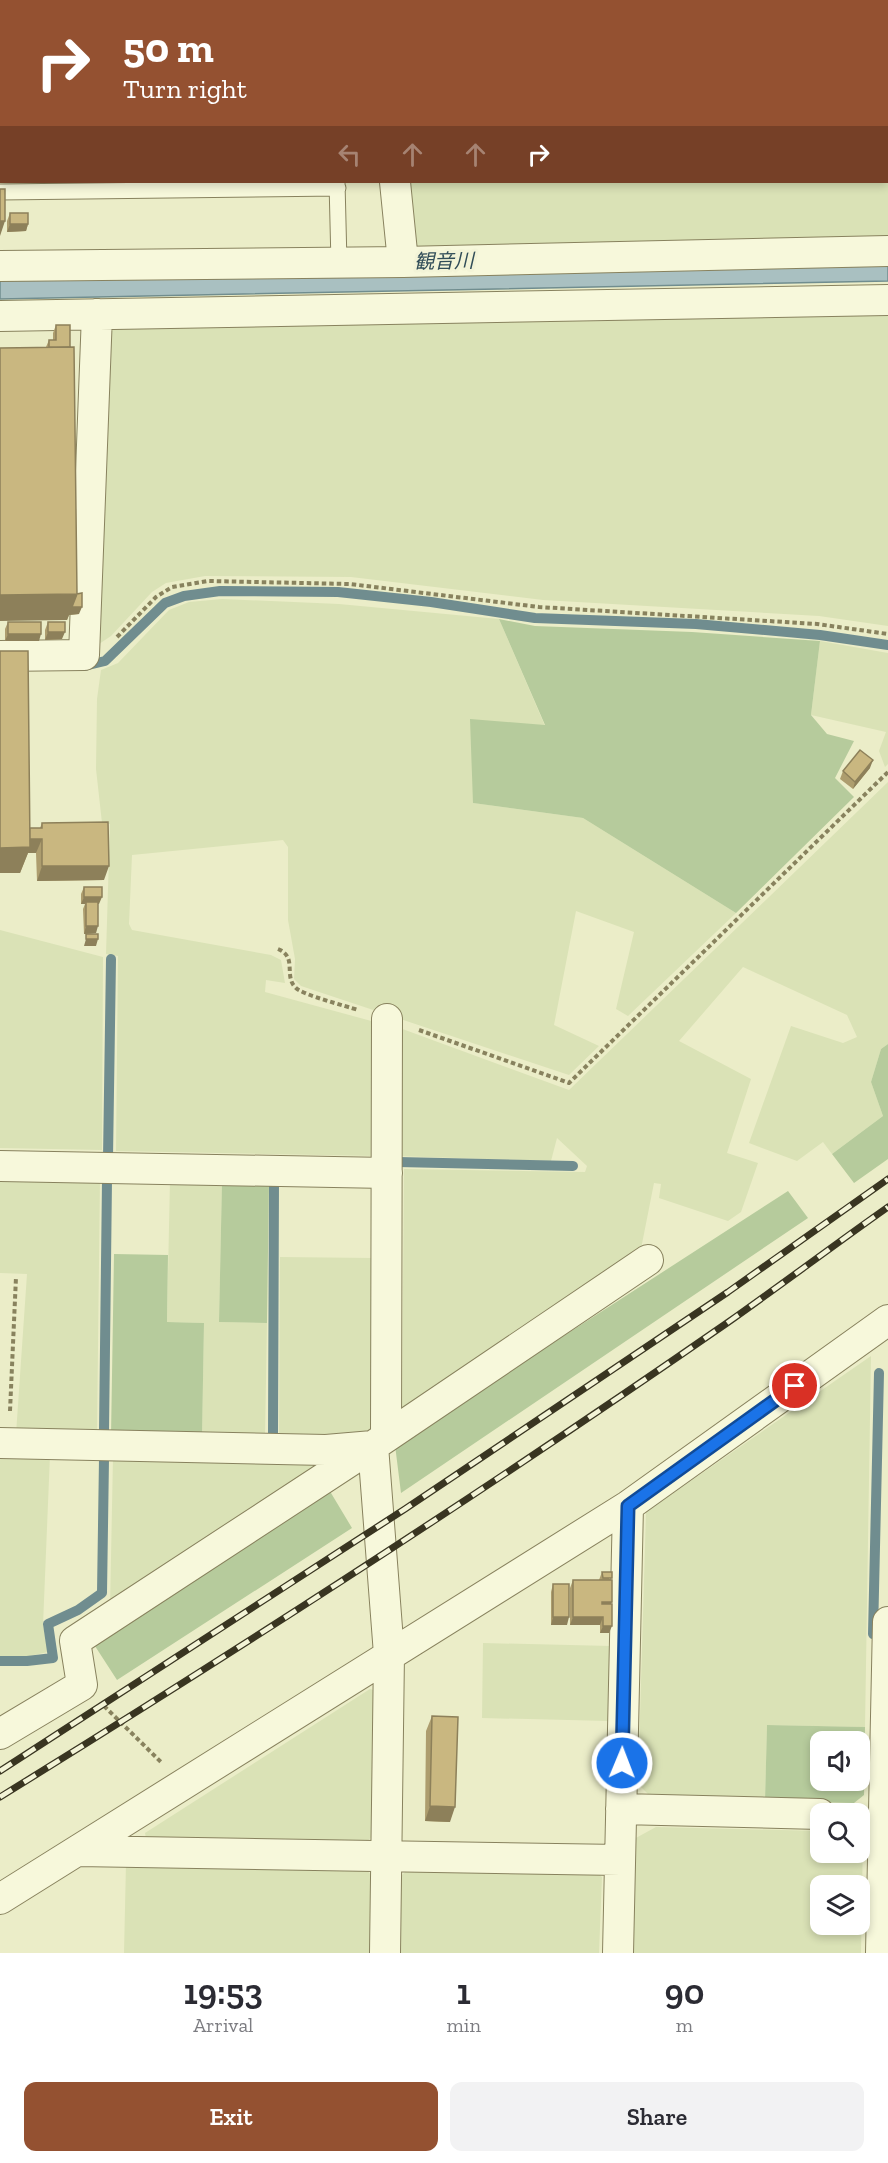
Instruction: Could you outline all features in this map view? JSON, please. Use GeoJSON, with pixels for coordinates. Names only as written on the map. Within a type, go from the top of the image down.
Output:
{"type":"FeatureCollection","features":[{"type":"Feature","properties":{"kind":"street"},"geometry":{"type":"LineString","coordinates":[[395,183],[400,280]]}},
{"type":"Feature","properties":{"kind":"street"},"geometry":{"type":"LineString","coordinates":[[0,316],[97,314],[400,280],[888,251]]}},
{"type":"Feature","properties":{"kind":"street"},"geometry":{"type":"LineString","coordinates":[[0,266],[339,263],[400,280],[888,300]]}},
{"type":"Feature","properties":{"kind":"street"},"geometry":{"type":"LineString","coordinates":[[0,656],[84,655],[97,314]]}},
{"type":"Feature","properties":{"kind":"street"},"geometry":{"type":"LineString","coordinates":[[385,1953],[389,1654],[380,1442],[387,1173],[387,1019]]}},
{"type":"Feature","properties":{"kind":"street"},"geometry":{"type":"LineString","coordinates":[[0,1166],[387,1173]]}},
{"type":"Feature","properties":{"kind":"street"},"geometry":{"type":"LineString","coordinates":[[0,1734],[82,1685],[75,1641],[380,1442],[648,1260]]}},
{"type":"Feature","properties":{"kind":"street"},"geometry":{"type":"LineString","coordinates":[[0,1899],[628,1506],[888,1320]]}},
{"type":"Feature","properties":{"kind":"street"},"geometry":{"type":"LineString","coordinates":[[4,1443],[326,1449],[380,1442]]}},
{"type":"Feature","properties":{"kind":"street"},"geometry":{"type":"LineString","coordinates":[[618,1953],[628,1506]]}},
{"type":"Feature","properties":{"kind":"street"},"geometry":{"type":"LineString","coordinates":[[882,1953],[877,1815],[888,1622]]}},
{"type":"Feature","properties":{"kind":"street"},"geometry":{"type":"LineString","coordinates":[[621,1809],[810,1814]]}},
{"type":"Feature","properties":{"kind":"street"},"geometry":{"type":"LineString","coordinates":[[78,1851],[620,1860]]}},
{"type":"Feature","properties":{"kind":"lane"},"geometry":{"type":"LineString","coordinates":[[0,192],[338,185],[339,263]]}},
{"type":"Feature","properties":{"kind":"path"},"geometry":{"type":"LineString","coordinates":[[84,655],[95,653],[113,641],[156,597],[172,588],[208,581],[350,584],[539,607],[818,624],[888,634]]}},
{"type":"Feature","properties":{"kind":"path"},"geometry":{"type":"LineString","coordinates":[[278,949],[285,951],[290,960],[291,981],[297,990],[569,1083],[888,772]]}},
{"type":"Feature","properties":{"kind":"path"},"geometry":{"type":"LineString","coordinates":[[4,1443],[16,1277]]}},
{"type":"Feature","properties":{"kind":"path"},"geometry":{"type":"LineString","coordinates":[[82,1685],[184,1784]]}},
{"type":"Feature","properties":{"kind":"green space"},"geometry":{"type":"Polygon","coordinates":[[[405,183],[888,183],[888,241],[410,248],[405,183]]]}},
{"type":"Feature","properties":{"kind":"green space"},"geometry":{"type":"Polygon","coordinates":[[[888,311],[888,626],[819,616],[543,600],[351,577],[205,576],[166,583],[152,592],[111,636],[93,648],[104,325],[888,311]]]}},
{"type":"Feature","properties":{"kind":"green space"},"geometry":{"type":"Polygon","coordinates":[[[222,599],[339,604],[499,619],[545,726],[473,803],[583,818],[736,913],[628,1016],[616,1009],[634,932],[576,911],[554,1025],[599,1046],[569,1075],[301,986],[294,979],[295,959],[288,920],[288,847],[283,840],[132,855],[129,924],[132,930],[271,955],[281,960],[285,983],[266,980],[265,992],[375,1022],[375,1156],[116,1151],[118,956],[106,954],[110,824],[102,823],[96,769],[97,699],[101,670],[118,663],[169,610],[189,602],[222,599]]]}},
{"type":"Feature","properties":{"kind":"green space"},"geometry":{"type":"Polygon","coordinates":[[[499,619],[535,626],[692,632],[820,641],[811,715],[827,734],[854,741],[835,778],[854,797],[736,913],[583,818],[473,803],[470,719],[545,725],[499,619]]]}},
{"type":"Feature","properties":{"kind":"green space"},"geometry":{"type":"Polygon","coordinates":[[[820,641],[888,653],[888,764],[885,767],[879,751],[886,732],[811,715],[820,641]]]}},
{"type":"Feature","properties":{"kind":"green space"},"geometry":{"type":"Polygon","coordinates":[[[888,782],[888,1044],[881,1049],[871,1082],[883,1116],[832,1154],[823,1142],[797,1161],[749,1143],[791,1026],[843,1043],[857,1037],[847,1015],[743,967],[679,1041],[751,1079],[727,1153],[758,1163],[741,1212],[728,1221],[659,1198],[661,1184],[654,1183],[639,1259],[402,1409],[404,1169],[585,1172],[587,1166],[557,1138],[551,1161],[395,1156],[397,1027],[569,1090],[888,782]]]}},
{"type":"Feature","properties":{"kind":"green space"},"geometry":{"type":"Polygon","coordinates":[[[0,930],[103,957],[102,1150],[0,1148],[0,930]]]}},
{"type":"Feature","properties":{"kind":"green space"},"geometry":{"type":"Polygon","coordinates":[[[888,1044],[888,1159],[854,1183],[832,1154],[883,1116],[871,1082],[881,1049],[888,1044]]]}},
{"type":"Feature","properties":{"kind":"green space"},"geometry":{"type":"Polygon","coordinates":[[[0,1177],[100,1179],[97,1434],[16,1434],[27,1274],[0,1273],[0,1177]]]}},
{"type":"Feature","properties":{"kind":"green space"},"geometry":{"type":"Polygon","coordinates":[[[170,1180],[222,1181],[219,1322],[267,1323],[265,1438],[202,1437],[204,1323],[167,1322],[170,1180]]]}},
{"type":"Feature","properties":{"kind":"green space"},"geometry":{"type":"Polygon","coordinates":[[[222,1181],[269,1181],[267,1323],[219,1322],[222,1181]]]}},
{"type":"Feature","properties":{"kind":"green space"},"geometry":{"type":"Polygon","coordinates":[[[788,1191],[808,1218],[401,1493],[395,1445],[788,1191]]]}},
{"type":"Feature","properties":{"kind":"green space"},"geometry":{"type":"Polygon","coordinates":[[[114,1254],[168,1255],[167,1322],[204,1323],[202,1437],[111,1436],[114,1254]]]}},
{"type":"Feature","properties":{"kind":"green space"},"geometry":{"type":"Polygon","coordinates":[[[280,1257],[373,1258],[372,1433],[279,1441],[280,1257]]]}},
{"type":"Feature","properties":{"kind":"green space"},"geometry":{"type":"Polygon","coordinates":[[[871,1356],[865,1727],[767,1725],[765,1801],[654,1800],[638,1784],[646,1512],[871,1356]]]}},
{"type":"Feature","properties":{"kind":"green space"},"geometry":{"type":"Polygon","coordinates":[[[0,1454],[50,1455],[43,1625],[48,1652],[25,1657],[0,1656],[0,1454]]]}},
{"type":"Feature","properties":{"kind":"green space"},"geometry":{"type":"Polygon","coordinates":[[[113,1457],[323,1464],[110,1609],[113,1457]]]}},
{"type":"Feature","properties":{"kind":"green space"},"geometry":{"type":"Polygon","coordinates":[[[328,1488],[352,1528],[117,1680],[93,1643],[328,1488]]]}},
{"type":"Feature","properties":{"kind":"green space"},"geometry":{"type":"Polygon","coordinates":[[[483,1643],[611,1646],[609,1721],[482,1718],[483,1643]]]}},
{"type":"Feature","properties":{"kind":"green space"},"geometry":{"type":"Polygon","coordinates":[[[370,1689],[379,1692],[375,1834],[362,1846],[147,1843],[145,1833],[370,1689]]]}},
{"type":"Feature","properties":{"kind":"green space"},"geometry":{"type":"Polygon","coordinates":[[[767,1725],[865,1727],[865,1731],[810,1731],[810,1791],[864,1791],[864,1795],[854,1803],[765,1801],[767,1725]]]}},
{"type":"Feature","properties":{"kind":"green space"},"geometry":{"type":"Polygon","coordinates":[[[656,1827],[810,1831],[810,1863],[863,1863],[862,1875],[810,1875],[810,1935],[861,1935],[861,1953],[630,1953],[634,1839],[656,1827]]]}},
{"type":"Feature","properties":{"kind":"green space"},"geometry":{"type":"Polygon","coordinates":[[[126,1863],[364,1867],[374,1878],[372,1953],[124,1953],[126,1863]]]}},
{"type":"Feature","properties":{"kind":"green space"},"geometry":{"type":"Polygon","coordinates":[[[412,1865],[591,1868],[602,1877],[599,1953],[397,1953],[399,1878],[412,1865]]]}},
{"type":"Feature","properties":{"kind":"water"},"geometry":{"type":"Polygon","coordinates":[[[888,265],[888,281],[0,299],[0,278],[888,265]]]}},
{"type":"Feature","properties":{"kind":"building"},"geometry":{"type":"Polygon","coordinates":[[[0,189],[5,189],[5,221],[0,221],[0,189]]]}},
{"type":"Feature","properties":{"kind":"building"},"geometry":{"type":"Polygon","coordinates":[[[10,213],[28,213],[28,224],[10,224],[10,213]]]}},
{"type":"Feature","properties":{"kind":"building"},"geometry":{"type":"Polygon","coordinates":[[[56,325],[70,325],[70,347],[49,347],[49,340],[56,340],[56,325]]]}},
{"type":"Feature","properties":{"kind":"building"},"geometry":{"type":"Polygon","coordinates":[[[74,347],[77,594],[0,595],[0,348],[74,347]]]}},
{"type":"Feature","properties":{"kind":"building"},"geometry":{"type":"Polygon","coordinates":[[[82,593],[82,607],[72,607],[77,594],[82,593]]]}},
{"type":"Feature","properties":{"kind":"building"},"geometry":{"type":"Polygon","coordinates":[[[8,622],[41,622],[41,634],[8,634],[8,622]]]}},
{"type":"Feature","properties":{"kind":"building"},"geometry":{"type":"Polygon","coordinates":[[[48,622],[65,622],[65,632],[48,632],[48,622]]]}},
{"type":"Feature","properties":{"kind":"building"},"geometry":{"type":"Polygon","coordinates":[[[0,651],[28,651],[30,847],[0,848],[0,651]]]}},
{"type":"Feature","properties":{"kind":"building"},"geometry":{"type":"Polygon","coordinates":[[[860,750],[873,760],[855,782],[843,771],[860,750]]]}},
{"type":"Feature","properties":{"kind":"building"},"geometry":{"type":"Polygon","coordinates":[[[108,822],[109,866],[42,866],[42,839],[30,839],[30,828],[42,828],[42,823],[108,822]]]}},
{"type":"Feature","properties":{"kind":"building"},"geometry":{"type":"Polygon","coordinates":[[[84,887],[102,887],[102,897],[84,897],[84,887]]]}},
{"type":"Feature","properties":{"kind":"building"},"geometry":{"type":"Polygon","coordinates":[[[86,902],[98,902],[98,926],[86,926],[86,902]]]}},
{"type":"Feature","properties":{"kind":"building"},"geometry":{"type":"Polygon","coordinates":[[[86,934],[98,934],[98,939],[86,939],[86,934]]]}},
{"type":"Feature","properties":{"kind":"building"},"geometry":{"type":"Polygon","coordinates":[[[602,1572],[612,1572],[612,1578],[603,1578],[602,1572]]]}},
{"type":"Feature","properties":{"kind":"building"},"geometry":{"type":"Polygon","coordinates":[[[573,1580],[612,1580],[612,1602],[602,1602],[602,1604],[612,1604],[612,1626],[603,1626],[603,1617],[573,1617],[573,1580]]]}},
{"type":"Feature","properties":{"kind":"building"},"geometry":{"type":"Polygon","coordinates":[[[553,1584],[569,1584],[569,1617],[553,1617],[553,1584]]]}},
{"type":"Feature","properties":{"kind":"building"},"geometry":{"type":"Polygon","coordinates":[[[432,1716],[458,1717],[455,1807],[430,1806],[432,1716]]]}},
{"type":"Feature","properties":{"kind":"waterway"},"geometry":{"type":"LineString","coordinates":[[84,666],[105,661],[165,603],[184,596],[220,591],[338,592],[431,602],[535,618],[696,624],[820,635],[888,645]]}},
{"type":"Feature","properties":{"kind":"waterway"},"geometry":{"type":"LineString","coordinates":[[108,1158],[111,959]]}},
{"type":"Feature","properties":{"kind":"waterway"},"geometry":{"type":"LineString","coordinates":[[398,1162],[573,1166]]}},
{"type":"Feature","properties":{"kind":"waterway"},"geometry":{"type":"LineString","coordinates":[[104,1432],[107,1180]]}},
{"type":"Feature","properties":{"kind":"waterway"},"geometry":{"type":"LineString","coordinates":[[273,1435],[274,1182]]}},
{"type":"Feature","properties":{"kind":"waterway"},"geometry":{"type":"LineString","coordinates":[[873,1634],[879,1373]]}},
{"type":"Feature","properties":{"kind":"waterway"},"geometry":{"type":"LineString","coordinates":[[0,1661],[53,1658],[48,1624],[78,1610],[102,1593],[104,1459]]}},
{"type":"Feature","properties":{"kind":"railway"},"geometry":{"type":"LineString","coordinates":[[0,1771],[405,1509],[728,1292],[888,1179]]}},
{"type":"Feature","properties":{"kind":"railway"},"geometry":{"type":"LineString","coordinates":[[0,1797],[275,1624],[638,1385],[888,1207]]}},
{"type":"Feature","properties":{"kind":"route"},"geometry":{"type":"LineString","coordinates":[[622,1763],[628,1506],[795,1386]]}},
{"type":"Feature","properties":{"kind":"water label","name":"観音川"},"geometry":{"type":"Point","coordinates":[444,261]}}]}
